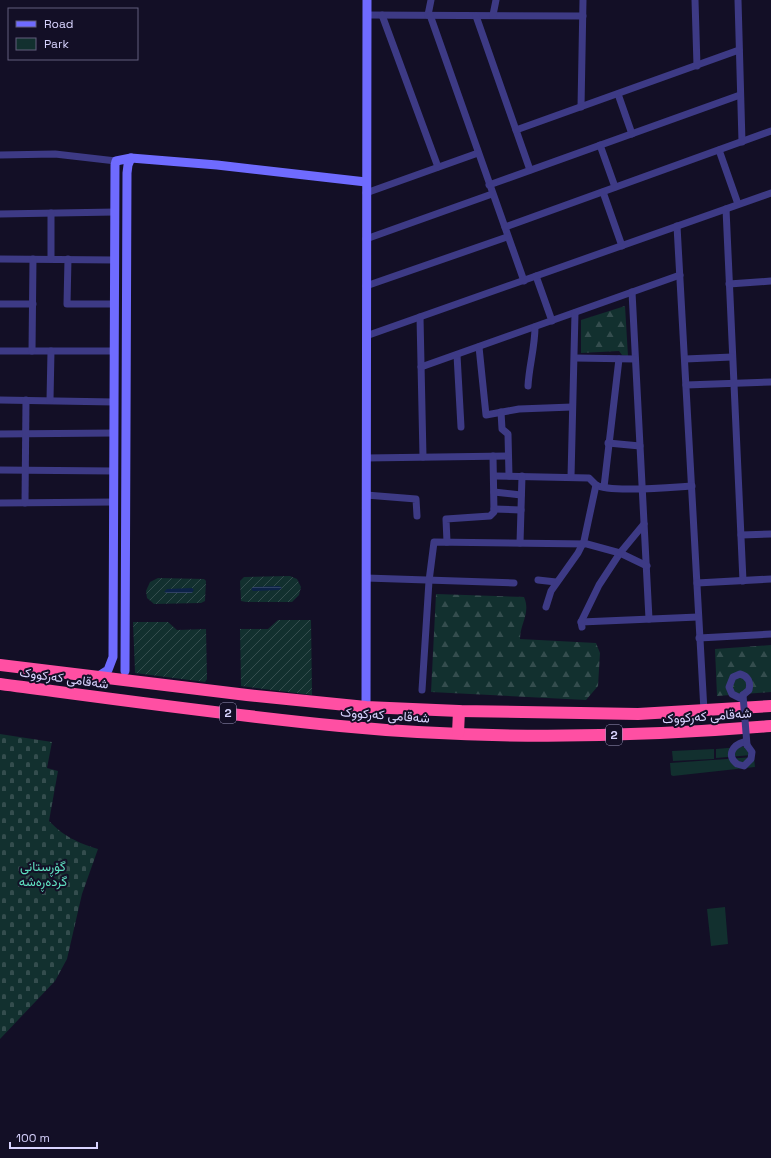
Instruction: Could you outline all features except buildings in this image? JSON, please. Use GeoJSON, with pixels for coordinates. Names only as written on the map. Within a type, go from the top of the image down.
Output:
{"type":"FeatureCollection","features":[{"type":"Feature","properties":{"kind":"highway","name":"شەقامی کەرکووک"},"geometry":{"type":"LineString","coordinates":[[0,665],[366,707],[588,714],[704,711],[771,706]]}},
{"type":"Feature","properties":{"kind":"highway","name":"شەقامی کەرکووک"},"geometry":{"type":"LineString","coordinates":[[0,684],[135,702],[340,726],[458,733],[622,735],[686,733],[771,726]]}},
{"type":"Feature","properties":{"kind":"highway"},"geometry":{"type":"LineString","coordinates":[[458,733],[459,711]]}},
{"type":"Feature","properties":{"kind":"street"},"geometry":{"type":"LineString","coordinates":[[366,0],[366,707]]}},
{"type":"Feature","properties":{"kind":"street"},"geometry":{"type":"LineString","coordinates":[[431,0],[429,15],[505,227],[507,237],[524,281]]}},
{"type":"Feature","properties":{"kind":"street"},"geometry":{"type":"LineString","coordinates":[[493,15],[496,0]]}},
{"type":"Feature","properties":{"kind":"street"},"geometry":{"type":"LineString","coordinates":[[581,107],[583,0]]}},
{"type":"Feature","properties":{"kind":"street"},"geometry":{"type":"LineString","coordinates":[[695,0],[697,66]]}},
{"type":"Feature","properties":{"kind":"street"},"geometry":{"type":"LineString","coordinates":[[738,0],[742,142]]}},
{"type":"Feature","properties":{"kind":"street"},"geometry":{"type":"LineString","coordinates":[[366,15],[583,16]]}},
{"type":"Feature","properties":{"kind":"street"},"geometry":{"type":"LineString","coordinates":[[382,15],[438,167]]}},
{"type":"Feature","properties":{"kind":"street"},"geometry":{"type":"LineString","coordinates":[[476,16],[530,170]]}},
{"type":"Feature","properties":{"kind":"street"},"geometry":{"type":"LineString","coordinates":[[516,130],[739,50]]}},
{"type":"Feature","properties":{"kind":"street"},"geometry":{"type":"LineString","coordinates":[[618,94],[632,134]]}},
{"type":"Feature","properties":{"kind":"street"},"geometry":{"type":"LineString","coordinates":[[489,185],[740,95]]}},
{"type":"Feature","properties":{"kind":"street"},"geometry":{"type":"LineString","coordinates":[[505,227],[771,131]]}},
{"type":"Feature","properties":{"kind":"street"},"geometry":{"type":"LineString","coordinates":[[600,145],[615,187]]}},
{"type":"Feature","properties":{"kind":"street"},"geometry":{"type":"LineString","coordinates":[[719,150],[738,204]]}},
{"type":"Feature","properties":{"kind":"street"},"geometry":{"type":"LineString","coordinates":[[366,193],[478,153]]}},
{"type":"Feature","properties":{"kind":"street"},"geometry":{"type":"LineString","coordinates":[[0,155],[56,154],[116,160],[131,158],[217,165],[366,182]]}},
{"type":"Feature","properties":{"kind":"street"},"geometry":{"type":"LineString","coordinates":[[125,671],[127,173],[131,158]]}},
{"type":"Feature","properties":{"kind":"street"},"geometry":{"type":"LineString","coordinates":[[97,677],[108,670],[113,657],[116,160]]}},
{"type":"Feature","properties":{"kind":"street"},"geometry":{"type":"LineString","coordinates":[[603,192],[622,246]]}},
{"type":"Feature","properties":{"kind":"street"},"geometry":{"type":"LineString","coordinates":[[366,336],[771,193]]}},
{"type":"Feature","properties":{"kind":"street"},"geometry":{"type":"LineString","coordinates":[[366,238],[492,194]]}},
{"type":"Feature","properties":{"kind":"street"},"geometry":{"type":"LineString","coordinates":[[726,209],[743,581]]}},
{"type":"Feature","properties":{"kind":"street"},"geometry":{"type":"LineString","coordinates":[[0,214],[115,212]]}},
{"type":"Feature","properties":{"kind":"street"},"geometry":{"type":"LineString","coordinates":[[51,213],[51,259]]}},
{"type":"Feature","properties":{"kind":"street"},"geometry":{"type":"LineString","coordinates":[[677,226],[704,711]]}},
{"type":"Feature","properties":{"kind":"street"},"geometry":{"type":"LineString","coordinates":[[366,286],[507,237]]}},
{"type":"Feature","properties":{"kind":"street"},"geometry":{"type":"LineString","coordinates":[[0,259],[115,260]]}},
{"type":"Feature","properties":{"kind":"street"},"geometry":{"type":"LineString","coordinates":[[32,350],[33,259]]}},
{"type":"Feature","properties":{"kind":"street"},"geometry":{"type":"LineString","coordinates":[[68,259],[67,304],[114,304]]}},
{"type":"Feature","properties":{"kind":"street"},"geometry":{"type":"LineString","coordinates":[[421,367],[680,275]]}},
{"type":"Feature","properties":{"kind":"street"},"geometry":{"type":"LineString","coordinates":[[536,276],[552,321]]}},
{"type":"Feature","properties":{"kind":"street"},"geometry":{"type":"LineString","coordinates":[[729,284],[771,281]]}},
{"type":"Feature","properties":{"kind":"street"},"geometry":{"type":"LineString","coordinates":[[632,292],[649,619]]}},
{"type":"Feature","properties":{"kind":"street"},"geometry":{"type":"LineString","coordinates":[[114,293],[126,294]]}},
{"type":"Feature","properties":{"kind":"street"},"geometry":{"type":"LineString","coordinates":[[0,304],[33,304]]}},
{"type":"Feature","properties":{"kind":"street"},"geometry":{"type":"LineString","coordinates":[[571,477],[575,313]]}},
{"type":"Feature","properties":{"kind":"street"},"geometry":{"type":"LineString","coordinates":[[420,317],[422,457]]}},
{"type":"Feature","properties":{"kind":"street"},"geometry":{"type":"LineString","coordinates":[[528,386],[529,366],[534,345],[536,327]]}},
{"type":"Feature","properties":{"kind":"street"},"geometry":{"type":"LineString","coordinates":[[479,347],[486,415],[519,409],[572,407]]}},
{"type":"Feature","properties":{"kind":"street"},"geometry":{"type":"LineString","coordinates":[[0,350],[114,350]]}},
{"type":"Feature","properties":{"kind":"street"},"geometry":{"type":"LineString","coordinates":[[50,400],[51,350]]}},
{"type":"Feature","properties":{"kind":"street"},"geometry":{"type":"LineString","coordinates":[[457,355],[462,428]]}},
{"type":"Feature","properties":{"kind":"street"},"geometry":{"type":"LineString","coordinates":[[684,360],[732,357]]}},
{"type":"Feature","properties":{"kind":"street"},"geometry":{"type":"LineString","coordinates":[[575,358],[635,359]]}},
{"type":"Feature","properties":{"kind":"street"},"geometry":{"type":"LineString","coordinates":[[604,487],[619,359]]}},
{"type":"Feature","properties":{"kind":"street"},"geometry":{"type":"LineString","coordinates":[[686,385],[771,382]]}},
{"type":"Feature","properties":{"kind":"street"},"geometry":{"type":"LineString","coordinates":[[0,400],[114,402]]}},
{"type":"Feature","properties":{"kind":"street"},"geometry":{"type":"LineString","coordinates":[[25,503],[26,400]]}},
{"type":"Feature","properties":{"kind":"street"},"geometry":{"type":"LineString","coordinates":[[501,412],[502,429],[508,434],[509,476]]}},
{"type":"Feature","properties":{"kind":"street"},"geometry":{"type":"LineString","coordinates":[[0,434],[114,434]]}},
{"type":"Feature","properties":{"kind":"street"},"geometry":{"type":"LineString","coordinates":[[608,443],[640,446]]}},
{"type":"Feature","properties":{"kind":"street"},"geometry":{"type":"LineString","coordinates":[[114,449],[126,449]]}},
{"type":"Feature","properties":{"kind":"street"},"geometry":{"type":"LineString","coordinates":[[492,513],[494,492],[493,456]]}},
{"type":"Feature","properties":{"kind":"street"},"geometry":{"type":"LineString","coordinates":[[366,458],[508,456]]}},
{"type":"Feature","properties":{"kind":"street"},"geometry":{"type":"LineString","coordinates":[[0,470],[114,471]]}},
{"type":"Feature","properties":{"kind":"street"},"geometry":{"type":"LineString","coordinates":[[494,476],[589,478],[596,485],[604,487],[643,490],[692,486]]}},
{"type":"Feature","properties":{"kind":"street"},"geometry":{"type":"LineString","coordinates":[[520,543],[522,476]]}},
{"type":"Feature","properties":{"kind":"street"},"geometry":{"type":"LineString","coordinates":[[546,607],[551,591],[556,582],[583,544],[588,529],[596,485]]}},
{"type":"Feature","properties":{"kind":"street"},"geometry":{"type":"LineString","coordinates":[[494,492],[521,495]]}},
{"type":"Feature","properties":{"kind":"street"},"geometry":{"type":"LineString","coordinates":[[366,495],[416,499],[417,516]]}},
{"type":"Feature","properties":{"kind":"street"},"geometry":{"type":"LineString","coordinates":[[0,503],[114,502]]}},
{"type":"Feature","properties":{"kind":"street"},"geometry":{"type":"LineString","coordinates":[[447,542],[446,520],[521,510]]}},
{"type":"Feature","properties":{"kind":"street"},"geometry":{"type":"LineString","coordinates":[[644,524],[620,553],[599,584],[582,624],[698,617]]}},
{"type":"Feature","properties":{"kind":"street"},"geometry":{"type":"LineString","coordinates":[[742,535],[771,534]]}},
{"type":"Feature","properties":{"kind":"street"},"geometry":{"type":"LineString","coordinates":[[422,690],[429,581],[434,542],[583,544],[620,553],[647,566]]}},
{"type":"Feature","properties":{"kind":"street"},"geometry":{"type":"LineString","coordinates":[[366,578],[514,583]]}},
{"type":"Feature","properties":{"kind":"street"},"geometry":{"type":"LineString","coordinates":[[697,583],[771,579]]}},
{"type":"Feature","properties":{"kind":"street"},"geometry":{"type":"LineString","coordinates":[[538,580],[556,582]]}},
{"type":"Feature","properties":{"kind":"street"},"geometry":{"type":"LineString","coordinates":[[699,638],[771,634]]}},
{"type":"Feature","properties":{"kind":"street"},"geometry":{"type":"LineString","coordinates":[[113,657],[119,666],[140,682]]}},
{"type":"Feature","properties":{"kind":"street"},"geometry":{"type":"LineString","coordinates":[[740,698],[730,691],[729,683],[733,677],[740,674],[748,678],[749,690],[743,695],[747,745],[752,752],[751,760],[744,766],[737,764],[732,758],[732,751],[736,745],[744,742]]}},
{"type":"Feature","properties":{"kind":"green space"},"geometry":{"type":"Polygon","coordinates":[[[625,306],[628,356],[622,355],[619,351],[581,353],[581,320],[625,306]]]}},
{"type":"Feature","properties":{"kind":"green space"},"geometry":{"type":"Polygon","coordinates":[[[290,576],[297,579],[301,587],[299,595],[292,602],[241,601],[240,581],[244,577],[290,576]]]}},
{"type":"Feature","properties":{"kind":"green space"},"geometry":{"type":"Polygon","coordinates":[[[158,578],[204,579],[206,581],[205,601],[201,603],[154,604],[147,598],[146,591],[150,582],[158,578]]]}},
{"type":"Feature","properties":{"kind":"green space"},"geometry":{"type":"Polygon","coordinates":[[[436,594],[524,597],[526,603],[526,613],[520,639],[596,643],[600,653],[598,686],[586,700],[431,692],[436,594]]]}},
{"type":"Feature","properties":{"kind":"green space"},"geometry":{"type":"Polygon","coordinates":[[[278,620],[311,620],[312,695],[241,686],[240,629],[268,629],[278,620]]]}},
{"type":"Feature","properties":{"kind":"green space"},"geometry":{"type":"Polygon","coordinates":[[[133,622],[168,622],[177,630],[206,629],[207,679],[205,682],[135,673],[133,622]]]}},
{"type":"Feature","properties":{"kind":"green space"},"geometry":{"type":"Polygon","coordinates":[[[771,645],[771,692],[717,696],[715,649],[771,645]]]}},
{"type":"Feature","properties":{"kind":"green space","name":"گۆڕستانی گردەڕەشە"},"geometry":{"type":"Polygon","coordinates":[[[0,734],[52,742],[47,768],[58,771],[49,821],[71,838],[98,849],[82,894],[67,959],[55,981],[0,1039],[0,734]]]}},
{"type":"Feature","properties":{"kind":"green space"},"geometry":{"type":"Polygon","coordinates":[[[751,746],[752,755],[716,758],[716,749],[751,746]]]}},
{"type":"Feature","properties":{"kind":"green space"},"geometry":{"type":"Polygon","coordinates":[[[714,749],[714,759],[673,761],[672,751],[714,749]]]}},
{"type":"Feature","properties":{"kind":"green space"},"geometry":{"type":"Polygon","coordinates":[[[754,757],[755,767],[671,775],[670,763],[754,757]]]}},
{"type":"Feature","properties":{"kind":"green space"},"geometry":{"type":"Polygon","coordinates":[[[725,907],[728,944],[711,946],[707,909],[725,907]]]}},
{"type":"Feature","properties":{"kind":"water"},"geometry":{"type":"Polygon","coordinates":[[[279,586],[282,588],[279,590],[253,591],[251,589],[253,587],[279,586]]]}},
{"type":"Feature","properties":{"kind":"water"},"geometry":{"type":"Polygon","coordinates":[[[192,588],[194,590],[192,593],[164,592],[167,589],[192,588]]]}}]}
